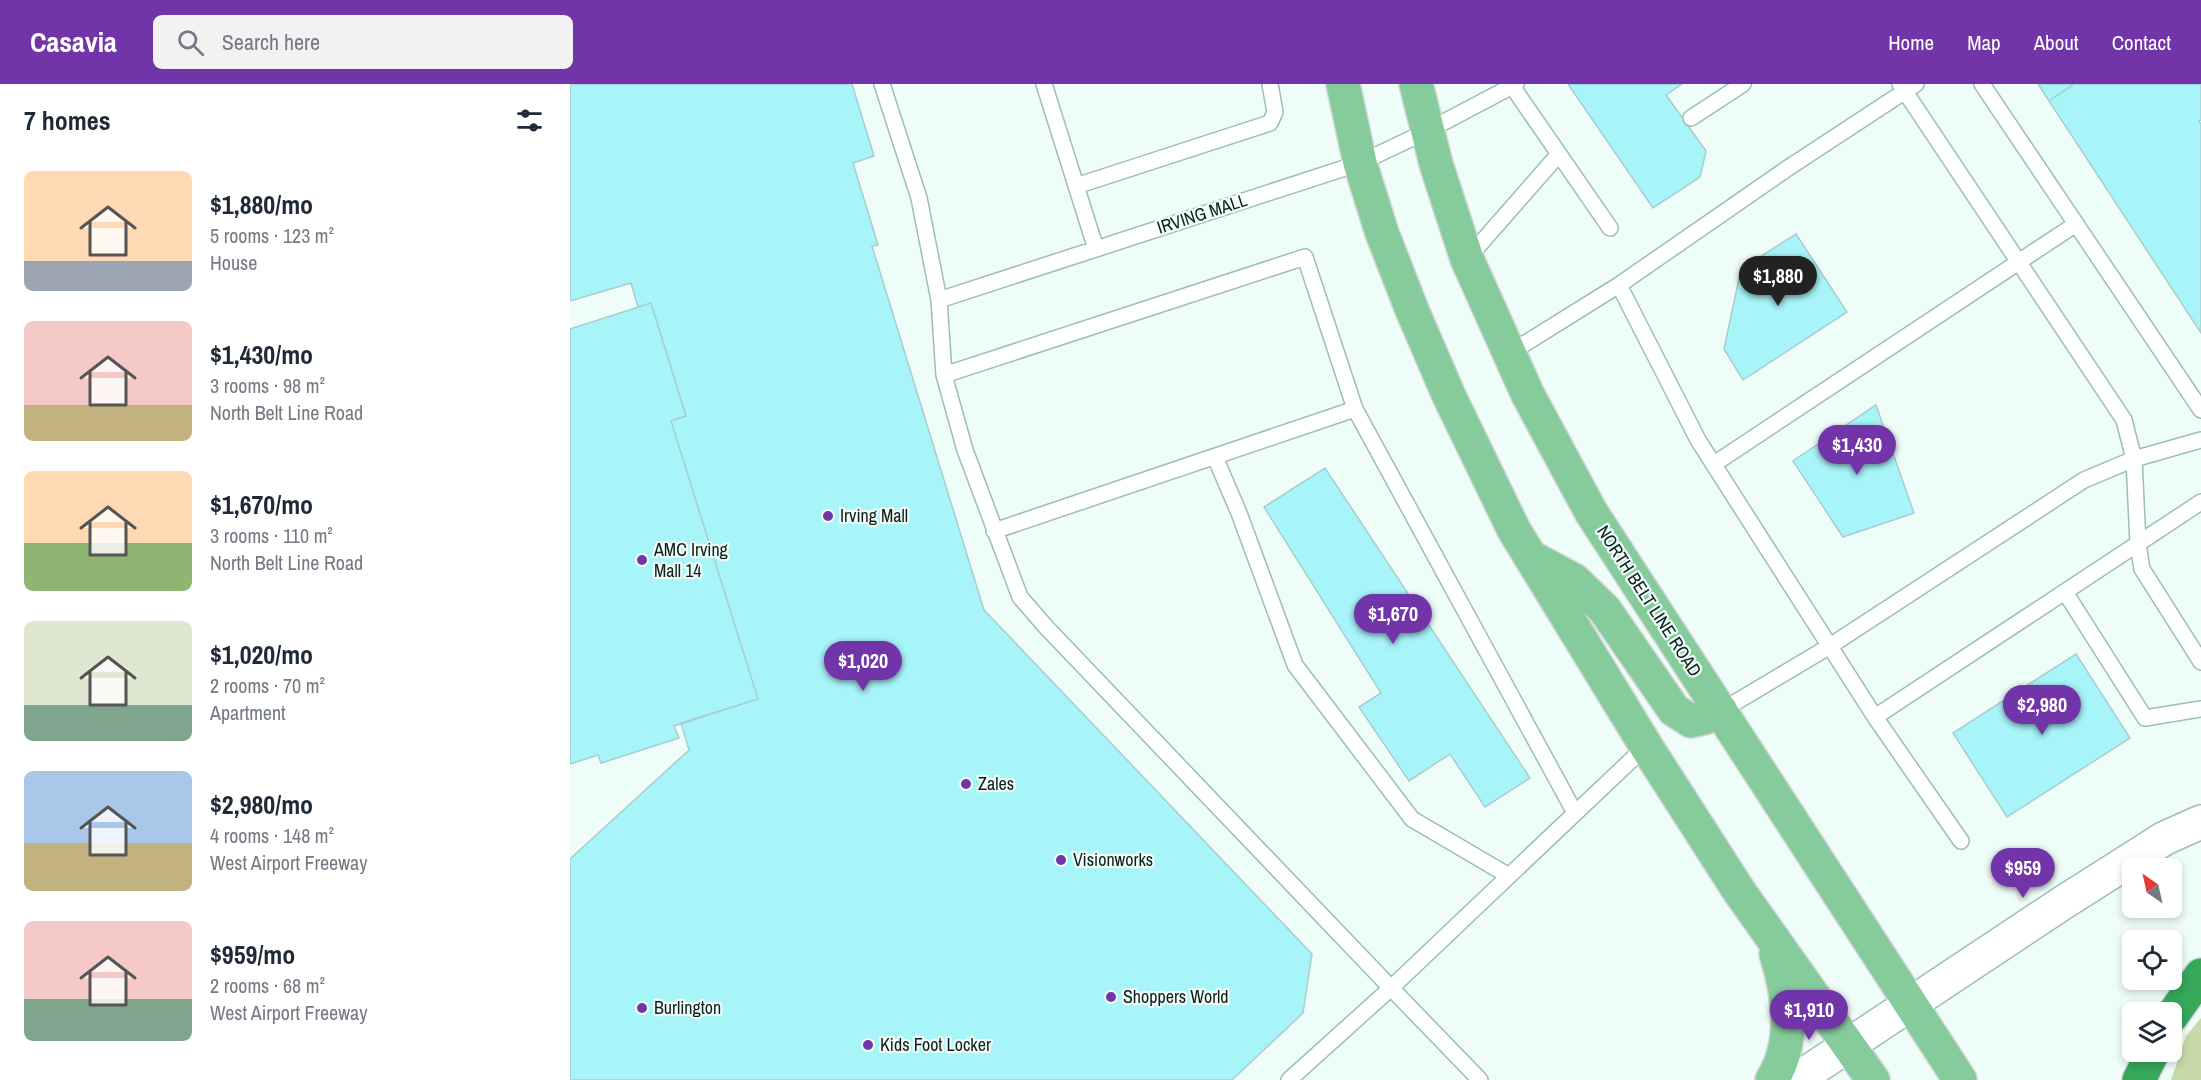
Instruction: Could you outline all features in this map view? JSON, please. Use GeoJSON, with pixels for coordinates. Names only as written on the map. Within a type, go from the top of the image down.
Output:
{"type":"FeatureCollection","features":[{"type":"Feature","properties":{"kind":"highway"},"geometry":{"type":"LineString","coordinates":[[2182,1002],[2201,975]]}},
{"type":"Feature","properties":{"kind":"highway"},"geometry":{"type":"LineString","coordinates":[[2139,1080],[2147,1062]]}},
{"type":"Feature","properties":{"kind":"main road"},"geometry":{"type":"LineString","coordinates":[[1343,84],[1360,163],[1386,244],[1449,396],[1514,530],[1738,891],[1873,1080]]}},
{"type":"Feature","properties":{"kind":"main road","name":"NORTH BELT LINE ROAD"},"geometry":{"type":"LineString","coordinates":[[1416,84],[1436,164],[1467,259],[1508,354],[1591,512],[1960,1080]]}},
{"type":"Feature","properties":{"kind":"main road"},"geometry":{"type":"LineString","coordinates":[[1531,557],[1574,579],[1605,610],[1674,710],[1690,721],[1721,711]]}},
{"type":"Feature","properties":{"kind":"main road"},"geometry":{"type":"LineString","coordinates":[[1796,1080],[2155,844],[2201,822]]}},
{"type":"Feature","properties":{"kind":"main road"},"geometry":{"type":"LineString","coordinates":[[1770,935],[1786,985],[1789,1024],[1782,1065],[1772,1080]]}},
{"type":"Feature","properties":{"kind":"lane"},"geometry":{"type":"LineString","coordinates":[[882,84],[919,198],[939,300],[944,375],[965,450],[1020,597],[1046,627],[1480,1080]]}},
{"type":"Feature","properties":{"kind":"lane"},"geometry":{"type":"LineString","coordinates":[[1044,84],[1096,249]]}},
{"type":"Feature","properties":{"kind":"lane"},"geometry":{"type":"LineString","coordinates":[[1076,186],[1270,123],[1275,112],[1270,84]]}},
{"type":"Feature","properties":{"kind":"lane"},"geometry":{"type":"LineString","coordinates":[[1691,118],[1743,84]]}},
{"type":"Feature","properties":{"kind":"lane"},"geometry":{"type":"LineString","coordinates":[[1982,84],[2201,410]]}},
{"type":"Feature","properties":{"kind":"lane"},"geometry":{"type":"LineString","coordinates":[[1514,85],[1610,228]]}},
{"type":"Feature","properties":{"kind":"lane","name":"IRVING MALL"},"geometry":{"type":"LineString","coordinates":[[939,300],[1360,163],[1514,85]]}},
{"type":"Feature","properties":{"kind":"lane"},"geometry":{"type":"LineString","coordinates":[[1508,354],[1619,285],[1907,86],[2019,263],[2124,420],[2134,459],[2138,544],[2142,569],[2201,662]]}},
{"type":"Feature","properties":{"kind":"lane"},"geometry":{"type":"LineString","coordinates":[[1467,259],[1559,154]]}},
{"type":"Feature","properties":{"kind":"lane"},"geometry":{"type":"LineString","coordinates":[[1714,464],[2076,224]]}},
{"type":"Feature","properties":{"kind":"lane"},"geometry":{"type":"LineString","coordinates":[[944,375],[1305,257],[1355,409],[1575,813]]}},
{"type":"Feature","properties":{"kind":"lane"},"geometry":{"type":"LineString","coordinates":[[1619,285],[1698,441],[1875,717],[1960,841]]}},
{"type":"Feature","properties":{"kind":"lane"},"geometry":{"type":"LineString","coordinates":[[994,531],[1355,409]]}},
{"type":"Feature","properties":{"kind":"lane"},"geometry":{"type":"LineString","coordinates":[[1721,711],[1830,646],[2084,480],[2134,459],[2201,440]]}},
{"type":"Feature","properties":{"kind":"lane"},"geometry":{"type":"LineString","coordinates":[[1215,457],[1243,524],[1295,665],[1412,819],[1509,876]]}},
{"type":"Feature","properties":{"kind":"lane"},"geometry":{"type":"LineString","coordinates":[[1875,717],[2201,502]]}},
{"type":"Feature","properties":{"kind":"lane"},"geometry":{"type":"LineString","coordinates":[[2065,591],[2145,718],[2201,709]]}},
{"type":"Feature","properties":{"kind":"lane"},"geometry":{"type":"LineString","coordinates":[[1289,1080],[1391,988],[1646,746]]}},
{"type":"Feature","properties":{"kind":"green space"},"geometry":{"type":"Polygon","coordinates":[[[2201,1018],[2201,1080],[2171,1080],[2177,1062],[2182,1062],[2182,1048],[2186,1036],[2201,1018]]]}},
{"type":"Feature","properties":{"kind":"building","name":"Irving Mall"},"geometry":{"type":"Polygon","coordinates":[[[570,84],[852,84],[874,156],[853,163],[878,245],[872,246],[984,610],[1312,954],[1303,1013],[1232,1080],[570,1080],[570,859],[689,750],[681,723],[758,699],[671,421],[686,416],[651,303],[638,307],[631,283],[570,301],[570,84]]]}},
{"type":"Feature","properties":{"kind":"building"},"geometry":{"type":"Polygon","coordinates":[[[1568,84],[1682,84],[1666,95],[1706,151],[1700,177],[1653,208],[1568,84]]]}},
{"type":"Feature","properties":{"kind":"building"},"geometry":{"type":"Polygon","coordinates":[[[2038,84],[2074,84],[2049,101],[2038,84]]]}},
{"type":"Feature","properties":{"kind":"building"},"geometry":{"type":"Polygon","coordinates":[[[2074,84],[2201,84],[2201,120],[2199,121],[2201,124],[2201,333],[2049,101],[2074,84]]]}},
{"type":"Feature","properties":{"kind":"building"},"geometry":{"type":"Polygon","coordinates":[[[1796,234],[1847,312],[1743,380],[1724,349],[1741,269],[1796,234]]]}},
{"type":"Feature","properties":{"kind":"building","name":"AMC Irving Mall 14"},"geometry":{"type":"Polygon","coordinates":[[[651,303],[686,416],[671,421],[758,699],[674,726],[679,738],[601,763],[598,755],[570,764],[570,329],[651,303]]]}},
{"type":"Feature","properties":{"kind":"building"},"geometry":{"type":"Polygon","coordinates":[[[1876,405],[1914,513],[1843,537],[1793,461],[1876,405]]]}},
{"type":"Feature","properties":{"kind":"building"},"geometry":{"type":"Polygon","coordinates":[[[1325,468],[1530,778],[1485,807],[1450,754],[1409,781],[1359,707],[1381,693],[1264,507],[1325,468]]]}},
{"type":"Feature","properties":{"kind":"building"},"geometry":{"type":"Polygon","coordinates":[[[2076,654],[2130,738],[2007,817],[1953,733],[2076,654]]]}},
{"type":"Feature","properties":{"kind":"place","name":"Irving Mall"},"geometry":{"type":"Point","coordinates":[828,516]}},
{"type":"Feature","properties":{"kind":"place","name":"AMC Irving Mall 14"},"geometry":{"type":"Point","coordinates":[642,560]}},
{"type":"Feature","properties":{"kind":"place","name":"Zales"},"geometry":{"type":"Point","coordinates":[966,784]}},
{"type":"Feature","properties":{"kind":"place","name":"Visionworks"},"geometry":{"type":"Point","coordinates":[1061,860]}},
{"type":"Feature","properties":{"kind":"place","name":"Shoppers World"},"geometry":{"type":"Point","coordinates":[1111,997]}},
{"type":"Feature","properties":{"kind":"place","name":"Burlington"},"geometry":{"type":"Point","coordinates":[642,1008]}},
{"type":"Feature","properties":{"kind":"place","name":"Kids Foot Locker"},"geometry":{"type":"Point","coordinates":[868,1045]}}]}
